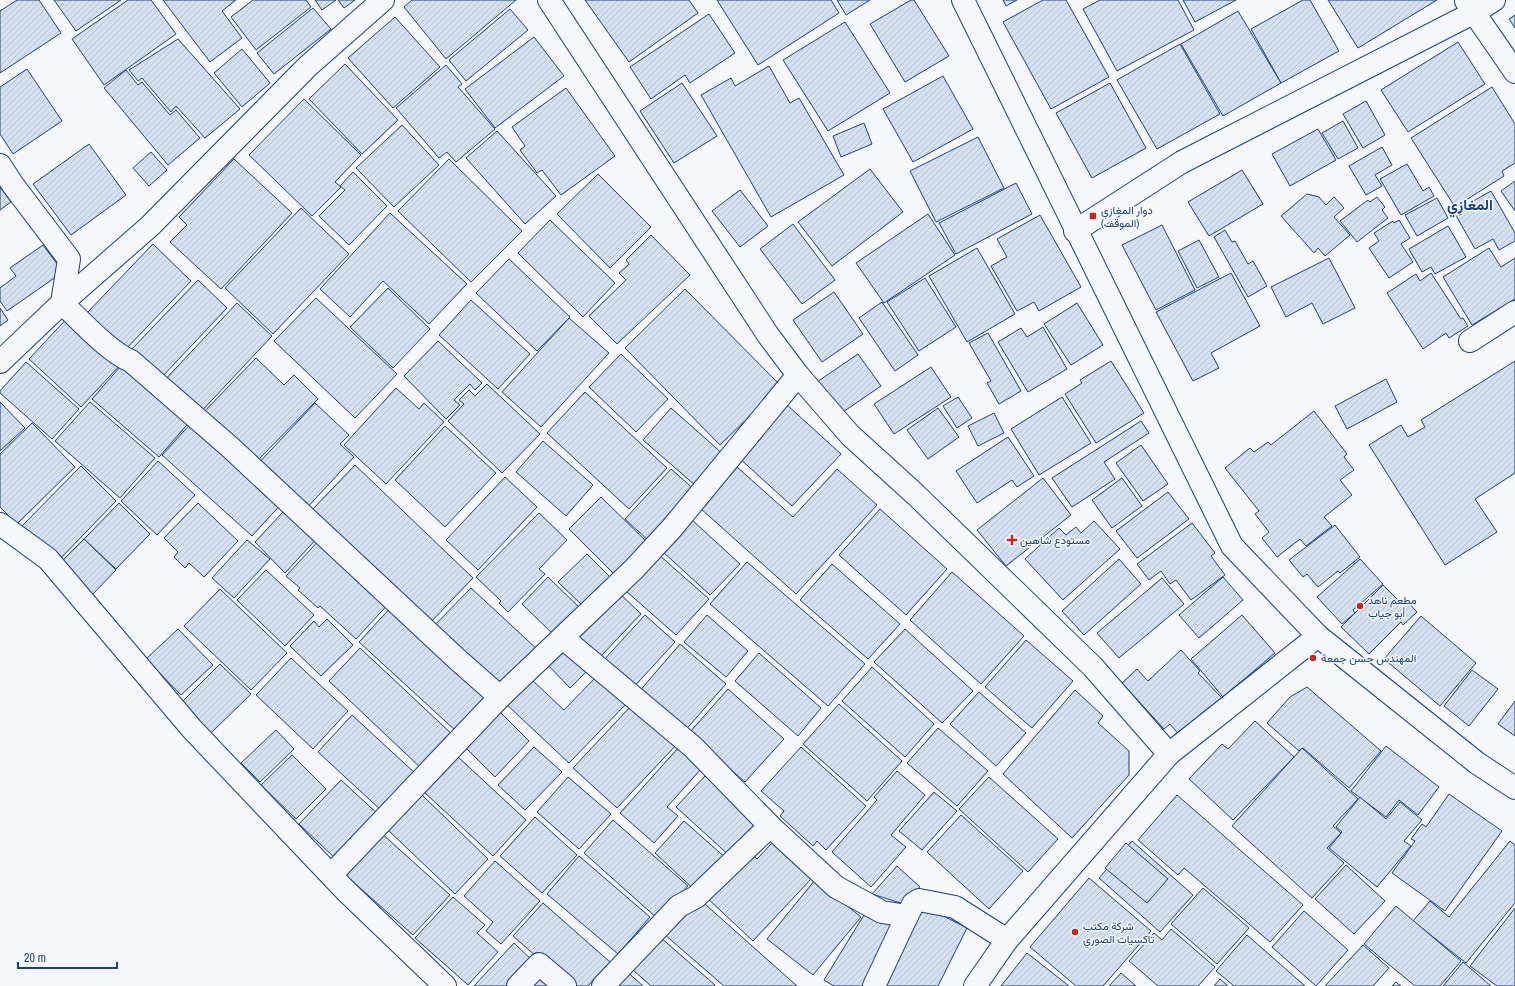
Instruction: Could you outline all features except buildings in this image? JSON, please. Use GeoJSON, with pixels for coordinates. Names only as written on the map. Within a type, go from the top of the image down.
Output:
{"type":"FeatureCollection","features":[{"type":"Feature","properties":{"kind":"street"},"geometry":{"type":"LineString","coordinates":[[0,362],[62,303],[150,226],[308,66],[383,0]]}},
{"type":"Feature","properties":{"kind":"street"},"geometry":{"type":"LineString","coordinates":[[549,0],[768,335],[798,375],[850,435],[916,495],[1093,667],[1169,754]]}},
{"type":"Feature","properties":{"kind":"street"},"geometry":{"type":"LineString","coordinates":[[963,0],[1075,231],[1232,546],[1318,636],[1477,763],[1515,788]]}},
{"type":"Feature","properties":{"kind":"street"},"geometry":{"type":"LineString","coordinates":[[1075,231],[1182,162],[1470,6],[1494,0]]}},
{"type":"Feature","properties":{"kind":"street"},"geometry":{"type":"LineString","coordinates":[[1470,6],[1515,72]]}},
{"type":"Feature","properties":{"kind":"street"},"geometry":{"type":"LineString","coordinates":[[0,165],[13,185],[69,259],[62,303]]}},
{"type":"Feature","properties":{"kind":"street"},"geometry":{"type":"LineString","coordinates":[[62,303],[88,328],[123,358],[131,361],[231,448],[500,697]]}},
{"type":"Feature","properties":{"kind":"street"},"geometry":{"type":"LineString","coordinates":[[1470,341],[1515,312]]}},
{"type":"Feature","properties":{"kind":"street"},"geometry":{"type":"LineString","coordinates":[[331,875],[500,697],[634,569],[672,528],[798,375]]}},
{"type":"Feature","properties":{"kind":"street"},"geometry":{"type":"LineString","coordinates":[[0,524],[48,559],[192,729],[331,875],[445,986]]}},
{"type":"Feature","properties":{"kind":"street"},"geometry":{"type":"LineString","coordinates":[[975,986],[1007,940],[1169,754],[1318,636]]}},
{"type":"Feature","properties":{"kind":"street"},"geometry":{"type":"LineString","coordinates":[[563,638],[693,747],[770,826],[836,887],[882,912],[908,916]]}},
{"type":"Feature","properties":{"kind":"street"},"geometry":{"type":"LineString","coordinates":[[603,986],[678,906],[696,897],[770,826]]}},
{"type":"Feature","properties":{"kind":"street"},"geometry":{"type":"LineString","coordinates":[[874,986],[913,904],[919,900],[955,907],[1007,940]]}},
{"type":"Feature","properties":{"kind":"street"},"geometry":{"type":"LineString","coordinates":[[518,986],[539,964],[564,986]]}},
{"type":"Feature","properties":{"kind":"place","name":"دوار المغازي (الموقف)"},"geometry":{"type":"Point","coordinates":[1093,216]}},
{"type":"Feature","properties":{"kind":"place","name":"مستودع شاهين"},"geometry":{"type":"Point","coordinates":[1012,540]}},
{"type":"Feature","properties":{"kind":"place","name":"مطعم ناهد أبو جياب"},"geometry":{"type":"Point","coordinates":[1360,606]}},
{"type":"Feature","properties":{"kind":"place","name":"المهندس حسن جمعة"},"geometry":{"type":"Point","coordinates":[1313,658]}},
{"type":"Feature","properties":{"kind":"place","name":"شركة مكتب تاكسيات الصوري"},"geometry":{"type":"Point","coordinates":[1075,932]}},
{"type":"Feature","properties":{"kind":"district","name":"المغازِي"},"geometry":{"type":"Point","coordinates":[1470,204]}}]}
